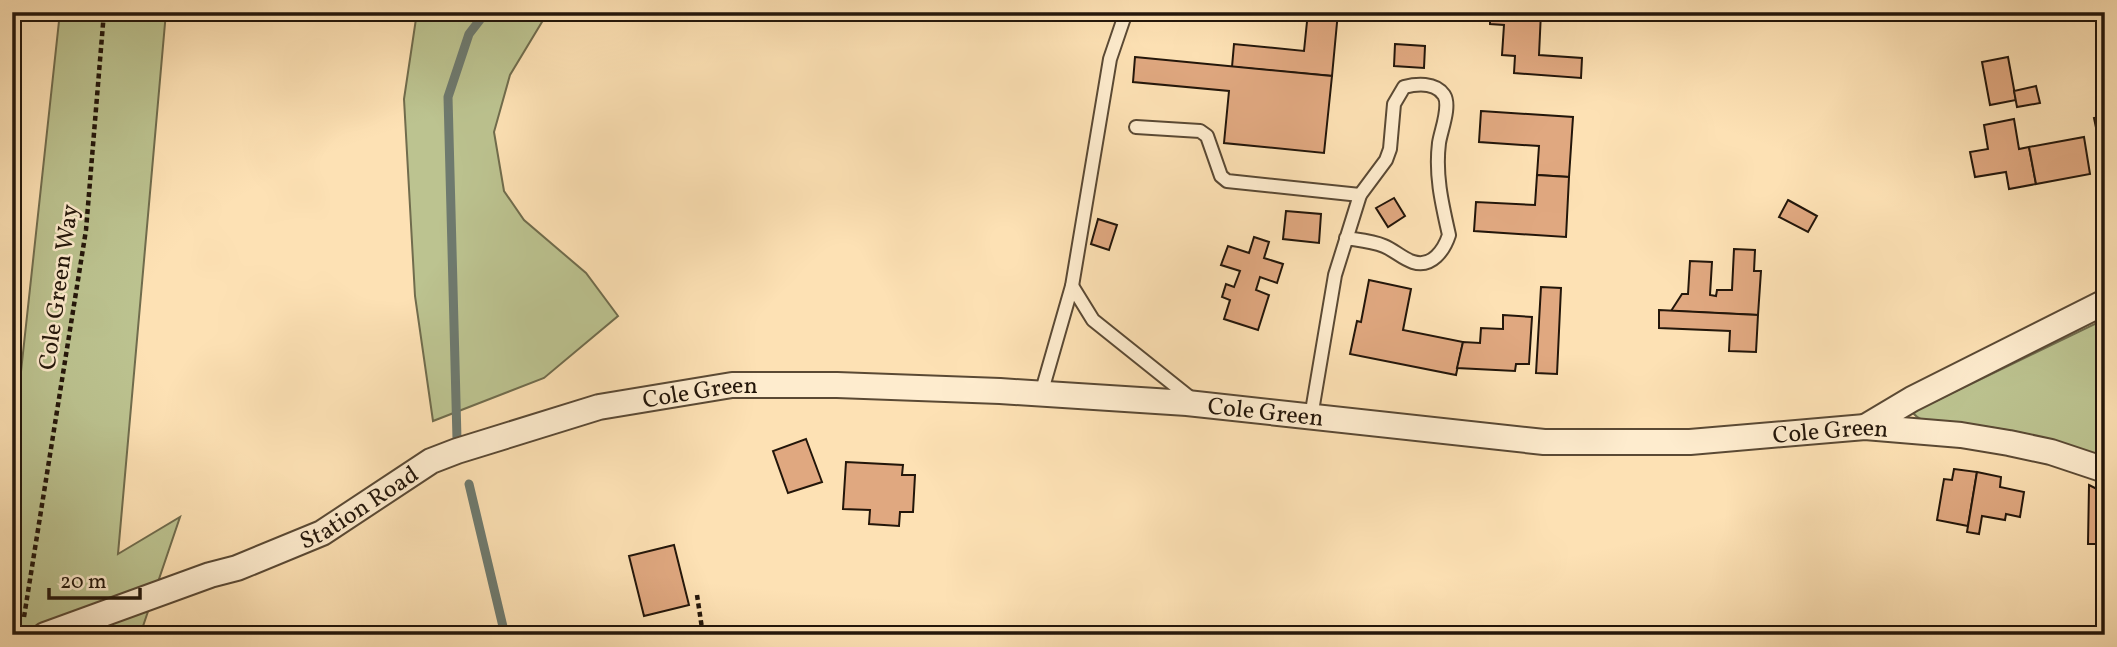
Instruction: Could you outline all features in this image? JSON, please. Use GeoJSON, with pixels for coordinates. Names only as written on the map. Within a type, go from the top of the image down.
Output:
{"type":"FeatureCollection","features":[{"type":"Feature","properties":{"kind":"street"},"geometry":{"type":"LineString","coordinates":[[1865,427],[1912,399],[2105,302]]}},
{"type":"Feature","properties":{"kind":"street","name":"Cole Green"},"geometry":{"type":"LineString","coordinates":[[431,461],[599,407],[732,385],[837,384],[1198,404],[1544,442],[1689,442],[1865,427],[1961,435],[2009,443],[2051,452],[2105,470]]}},
{"type":"Feature","properties":{"kind":"street","name":"Station Road"},"geometry":{"type":"LineString","coordinates":[[45,635],[95,624],[210,575],[237,568],[322,533],[431,461]]}},
{"type":"Feature","properties":{"kind":"lane"},"geometry":{"type":"LineString","coordinates":[[1041,394],[1072,286],[1110,60],[1126,12]]}},
{"type":"Feature","properties":{"kind":"lane"},"geometry":{"type":"LineString","coordinates":[[1311,417],[1335,275],[1346,238],[1360,195],[1386,160],[1390,149],[1397,95],[1404,87],[1420,84],[1440,91],[1446,97],[1447,104],[1439,143],[1437,172],[1449,235],[1446,245],[1433,260],[1422,264],[1411,262],[1382,245],[1346,238]]}},
{"type":"Feature","properties":{"kind":"lane"},"geometry":{"type":"LineString","coordinates":[[1136,127],[1200,131],[1207,136],[1221,176],[1227,181],[1360,195]]}},
{"type":"Feature","properties":{"kind":"lane"},"geometry":{"type":"LineString","coordinates":[[1072,286],[1094,320],[1198,404]]}},
{"type":"Feature","properties":{"kind":"path","name":"Cole Green Way"},"geometry":{"type":"LineString","coordinates":[[26,607],[86,230],[104,12]]}},
{"type":"Feature","properties":{"kind":"path"},"geometry":{"type":"LineString","coordinates":[[697,595],[703,635]]}},
{"type":"Feature","properties":{"kind":"green space"},"geometry":{"type":"Polygon","coordinates":[[[60,12],[166,12],[118,554],[180,517],[140,635],[12,635],[12,415],[18,399],[60,12]]]}},
{"type":"Feature","properties":{"kind":"green space"},"geometry":{"type":"Polygon","coordinates":[[[417,12],[548,12],[510,75],[494,132],[504,191],[524,220],[586,273],[618,316],[544,378],[433,421],[415,296],[404,99],[417,12]]]}},
{"type":"Feature","properties":{"kind":"green space"},"geometry":{"type":"Polygon","coordinates":[[[2105,319],[2105,458],[2034,436],[1998,428],[1930,422],[1914,414],[1915,411],[2105,319]]]}},
{"type":"Feature","properties":{"kind":"building"},"geometry":{"type":"Polygon","coordinates":[[[1308,12],[1338,12],[1332,76],[1232,67],[1234,44],[1304,51],[1308,12]]]}},
{"type":"Feature","properties":{"kind":"building"},"geometry":{"type":"Polygon","coordinates":[[[1439,12],[1541,12],[1539,55],[1582,58],[1581,78],[1514,73],[1515,56],[1502,55],[1504,25],[1490,24],[1490,20],[1439,17],[1439,12]]]}},
{"type":"Feature","properties":{"kind":"building"},"geometry":{"type":"Polygon","coordinates":[[[1395,44],[1425,46],[1424,68],[1394,66],[1395,44]]]}},
{"type":"Feature","properties":{"kind":"building"},"geometry":{"type":"Polygon","coordinates":[[[1135,57],[1332,76],[1324,153],[1224,143],[1229,91],[1133,82],[1135,57]]]}},
{"type":"Feature","properties":{"kind":"building"},"geometry":{"type":"Polygon","coordinates":[[[2008,57],[2016,100],[1990,105],[1982,62],[2008,57]]]}},
{"type":"Feature","properties":{"kind":"building"},"geometry":{"type":"Polygon","coordinates":[[[2036,86],[2040,103],[2017,107],[2014,91],[2036,86]]]}},
{"type":"Feature","properties":{"kind":"building"},"geometry":{"type":"Polygon","coordinates":[[[1481,111],[1573,117],[1569,177],[1537,175],[1539,146],[1479,142],[1481,111]]]}},
{"type":"Feature","properties":{"kind":"building"},"geometry":{"type":"Polygon","coordinates":[[[2105,116],[2105,166],[2104,166],[2094,118],[2105,116]]]}},
{"type":"Feature","properties":{"kind":"building"},"geometry":{"type":"Polygon","coordinates":[[[2014,119],[2019,149],[2029,147],[2036,184],[2009,189],[2006,172],[1975,177],[1970,152],[1988,149],[1984,125],[2014,119]]]}},
{"type":"Feature","properties":{"kind":"building"},"geometry":{"type":"Polygon","coordinates":[[[2084,137],[2090,174],[2036,184],[2029,147],[2084,137]]]}},
{"type":"Feature","properties":{"kind":"building"},"geometry":{"type":"Polygon","coordinates":[[[1537,175],[1569,177],[1566,237],[1474,231],[1476,202],[1535,205],[1537,175]]]}},
{"type":"Feature","properties":{"kind":"building"},"geometry":{"type":"Polygon","coordinates":[[[1394,198],[1405,216],[1388,227],[1376,208],[1394,198]]]}},
{"type":"Feature","properties":{"kind":"building"},"geometry":{"type":"Polygon","coordinates":[[[1788,200],[1817,216],[1808,232],[1779,217],[1788,200]]]}},
{"type":"Feature","properties":{"kind":"building"},"geometry":{"type":"Polygon","coordinates":[[[1286,211],[1321,214],[1319,243],[1283,239],[1286,211]]]}},
{"type":"Feature","properties":{"kind":"building"},"geometry":{"type":"Polygon","coordinates":[[[1098,219],[1117,225],[1109,250],[1091,244],[1098,219]]]}},
{"type":"Feature","properties":{"kind":"building"},"geometry":{"type":"Polygon","coordinates":[[[1254,237],[1269,242],[1264,258],[1283,264],[1277,283],[1260,277],[1256,290],[1269,295],[1258,330],[1224,319],[1230,300],[1222,297],[1226,284],[1234,287],[1240,271],[1221,265],[1228,246],[1249,253],[1254,237]]]}},
{"type":"Feature","properties":{"kind":"building"},"geometry":{"type":"Polygon","coordinates":[[[1734,249],[1755,250],[1754,271],[1761,271],[1758,315],[1671,311],[1682,294],[1688,294],[1690,261],[1712,262],[1710,295],[1716,296],[1717,290],[1732,290],[1734,249]]]}},
{"type":"Feature","properties":{"kind":"building"},"geometry":{"type":"Polygon","coordinates":[[[1369,280],[1411,289],[1403,330],[1463,342],[1456,375],[1350,354],[1357,321],[1361,322],[1369,280]]]}},
{"type":"Feature","properties":{"kind":"building"},"geometry":{"type":"Polygon","coordinates":[[[1541,287],[1561,288],[1557,374],[1536,373],[1541,287]]]}},
{"type":"Feature","properties":{"kind":"building"},"geometry":{"type":"Polygon","coordinates":[[[1659,310],[1758,315],[1756,352],[1729,351],[1730,331],[1659,328],[1659,310]]]}},
{"type":"Feature","properties":{"kind":"building"},"geometry":{"type":"Polygon","coordinates":[[[1503,315],[1532,317],[1529,364],[1516,364],[1515,371],[1457,368],[1463,342],[1480,343],[1481,328],[1503,329],[1503,315]]]}},
{"type":"Feature","properties":{"kind":"building"},"geometry":{"type":"Polygon","coordinates":[[[806,439],[822,482],[788,493],[773,451],[806,439]]]}},
{"type":"Feature","properties":{"kind":"building"},"geometry":{"type":"Polygon","coordinates":[[[846,462],[903,465],[902,475],[915,475],[913,512],[900,512],[899,526],[869,524],[870,510],[843,509],[846,462]]]}},
{"type":"Feature","properties":{"kind":"building"},"geometry":{"type":"Polygon","coordinates":[[[1954,469],[1977,472],[1968,526],[1937,520],[1944,479],[1952,480],[1954,469]]]}},
{"type":"Feature","properties":{"kind":"building"},"geometry":{"type":"Polygon","coordinates":[[[1977,472],[2001,477],[2000,487],[2024,492],[2020,517],[2006,514],[2005,520],[1982,516],[1979,534],[1967,532],[1977,472]]]}},
{"type":"Feature","properties":{"kind":"building"},"geometry":{"type":"Polygon","coordinates":[[[2089,485],[2105,493],[2105,544],[2088,544],[2089,485]]]}},
{"type":"Feature","properties":{"kind":"building"},"geometry":{"type":"Polygon","coordinates":[[[674,545],[689,605],[644,616],[629,556],[674,545]]]}},
{"type":"Feature","properties":{"kind":"waterway"},"geometry":{"type":"LineString","coordinates":[[457,439],[448,97],[469,34],[486,12]]}},
{"type":"Feature","properties":{"kind":"waterway"},"geometry":{"type":"LineString","coordinates":[[469,484],[505,635]]}}]}
